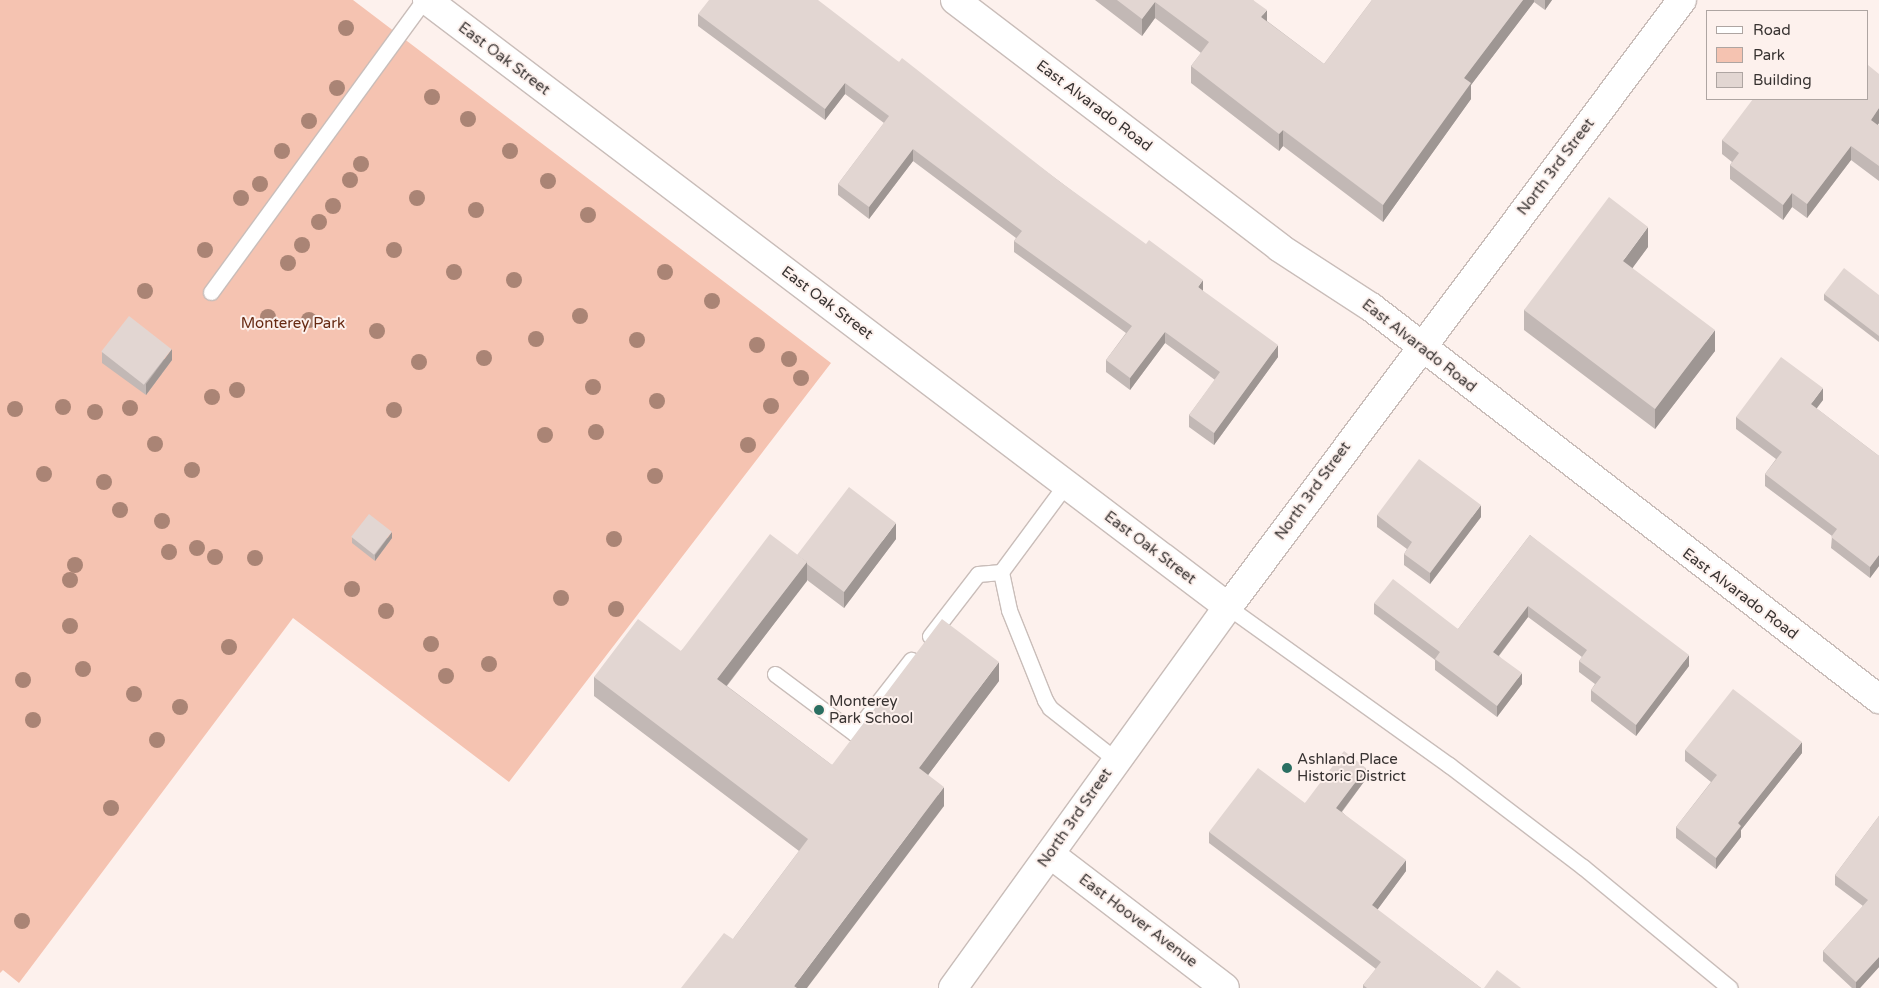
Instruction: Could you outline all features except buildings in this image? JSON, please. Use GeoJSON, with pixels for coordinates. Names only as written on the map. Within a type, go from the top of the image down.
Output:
{"type":"FeatureCollection","features":[{"type":"Feature","properties":{"kind":"street","name":"East Oak Street"},"geometry":{"type":"LineString","coordinates":[[425,0],[1228,607]]}},
{"type":"Feature","properties":{"kind":"street","name":"East Alvarado Road"},"geometry":{"type":"LineString","coordinates":[[955,0],[1280,248],[1365,303],[1419,347],[1879,699]]}},
{"type":"Feature","properties":{"kind":"street","name":"North 3rd Street"},"geometry":{"type":"LineString","coordinates":[[953,988],[1116,760],[1419,347],[1682,0]]}},
{"type":"Feature","properties":{"kind":"street","name":"East Hoover Avenue"},"geometry":{"type":"LineString","coordinates":[[1050,854],[1226,988]]}},
{"type":"Feature","properties":{"kind":"lane"},"geometry":{"type":"LineString","coordinates":[[211,292],[425,0]]}},
{"type":"Feature","properties":{"kind":"lane"},"geometry":{"type":"LineString","coordinates":[[1066,484],[1001,572],[1009,610],[1045,700],[1059,716],[1116,760]]}},
{"type":"Feature","properties":{"kind":"lane"},"geometry":{"type":"LineString","coordinates":[[775,674],[854,733],[978,574],[1001,572]]}},
{"type":"Feature","properties":{"kind":"lane"},"geometry":{"type":"LineString","coordinates":[[1228,607],[1449,765],[1583,867],[1730,988]]}},
{"type":"Feature","properties":{"kind":"green space","name":"Monterey Park"},"geometry":{"type":"Polygon","coordinates":[[[0,0],[353,0],[831,363],[509,782],[293,618],[19,983],[3,970],[0,973],[0,0]]]}},
{"type":"Feature","properties":{"kind":"place","name":"Monterey Park School"},"geometry":{"type":"Point","coordinates":[819,710]}},
{"type":"Feature","properties":{"kind":"place","name":"Ashland Place Historic District"},"geometry":{"type":"Point","coordinates":[1287,768]}}]}
